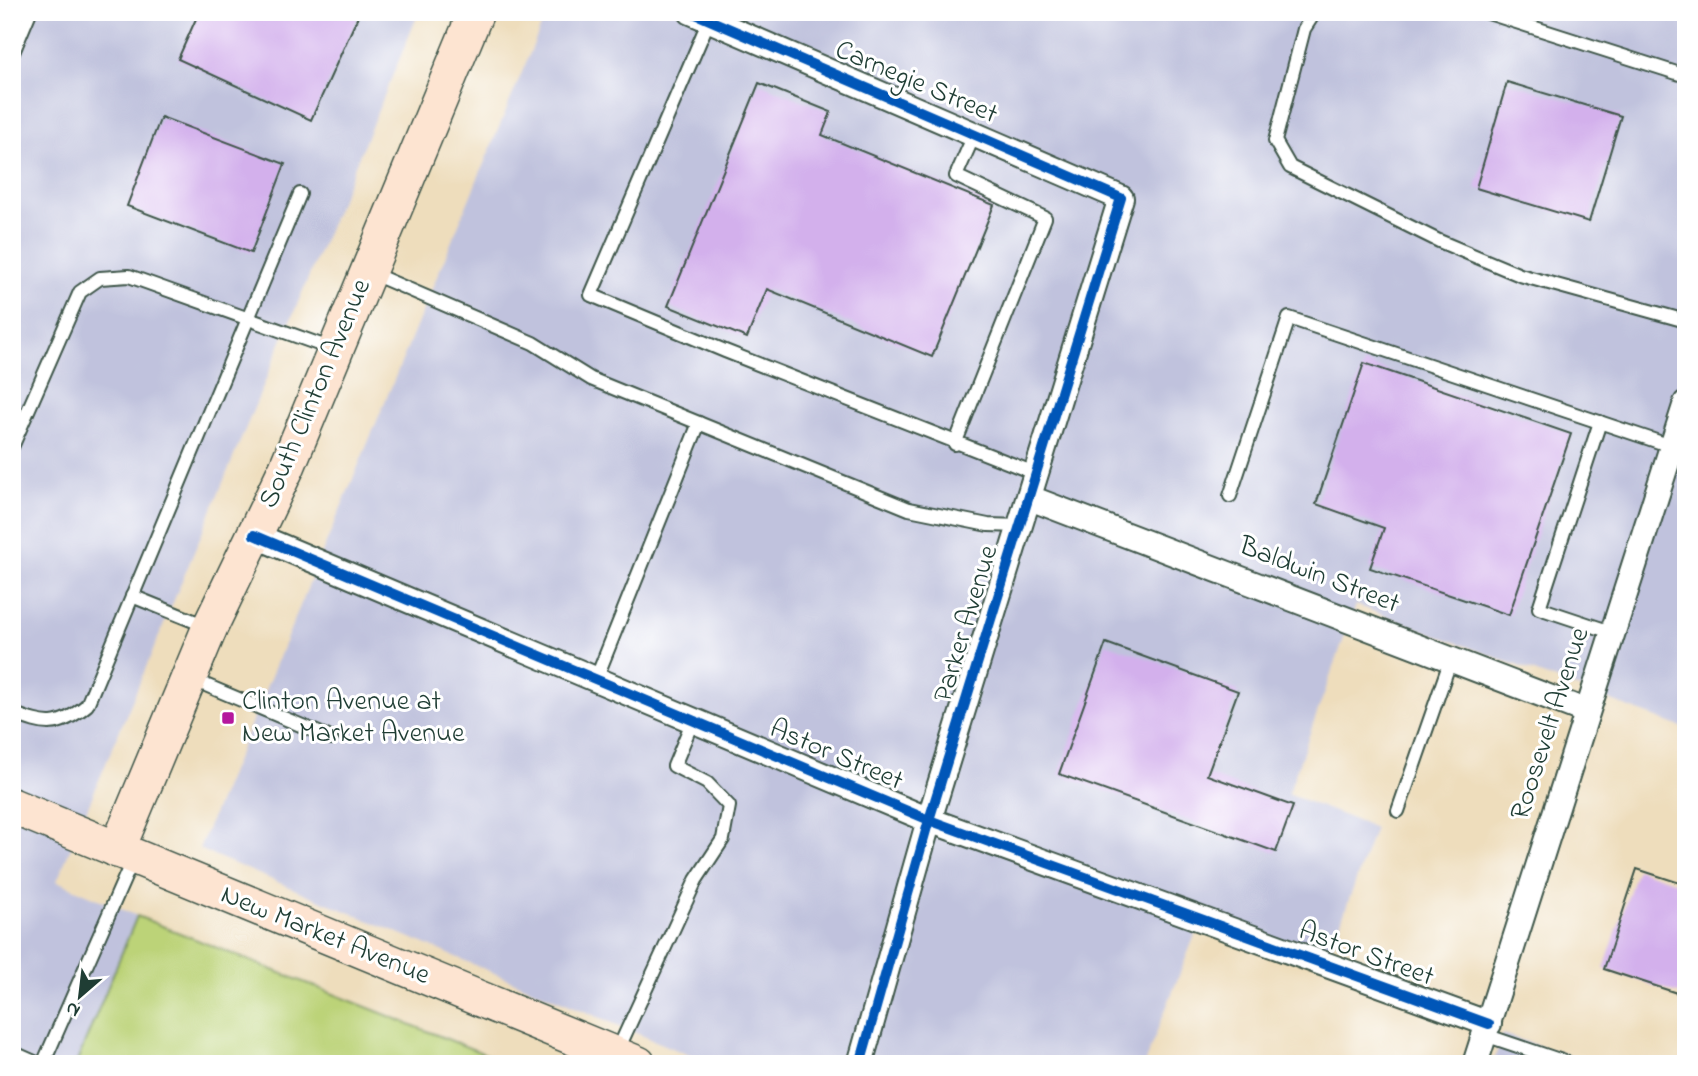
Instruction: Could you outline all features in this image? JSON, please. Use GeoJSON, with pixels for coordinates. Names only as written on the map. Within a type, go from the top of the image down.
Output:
{"type":"FeatureCollection","features":[{"type":"Feature","properties":{"kind":"street","name":"South Clinton Avenue"},"geometry":{"type":"LineString","coordinates":[[126,854],[210,627],[254,535],[335,350],[476,12]]}},
{"type":"Feature","properties":{"kind":"street","name":"Carnegie Street"},"geometry":{"type":"LineString","coordinates":[[700,16],[1121,198]]}},
{"type":"Feature","properties":{"kind":"street","name":"Parker Avenue"},"geometry":{"type":"LineString","coordinates":[[860,1064],[929,820],[1022,526],[1121,198]]}},
{"type":"Feature","properties":{"kind":"street","name":"Roosevelt Avenue"},"geometry":{"type":"LineString","coordinates":[[1475,1064],[1585,711],[1686,403]]}},
{"type":"Feature","properties":{"kind":"street","name":"Baldwin Street"},"geometry":{"type":"LineString","coordinates":[[1034,486],[1451,659],[1585,711]]}},
{"type":"Feature","properties":{"kind":"street","name":"Astor Street"},"geometry":{"type":"LineString","coordinates":[[254,535],[929,820],[1487,1030]]}},
{"type":"Feature","properties":{"kind":"street","name":"New Market Avenue"},"geometry":{"type":"LineString","coordinates":[[12,806],[627,1059]]}},
{"type":"Feature","properties":{"kind":"lane"},"geometry":{"type":"LineString","coordinates":[[12,55],[30,12]]}},
{"type":"Feature","properties":{"kind":"lane"},"geometry":{"type":"LineString","coordinates":[[1315,12],[1304,29],[1275,141],[1290,167],[1439,240],[1520,275],[1686,321]]}},
{"type":"Feature","properties":{"kind":"lane"},"geometry":{"type":"LineString","coordinates":[[1485,12],[1686,76]]}},
{"type":"Feature","properties":{"kind":"lane"},"geometry":{"type":"LineString","coordinates":[[700,16],[592,295],[955,444],[1034,486]]}},
{"type":"Feature","properties":{"kind":"lane"},"geometry":{"type":"LineString","coordinates":[[955,444],[1045,218],[956,176],[975,133]]}},
{"type":"Feature","properties":{"kind":"lane"},"geometry":{"type":"LineString","coordinates":[[12,713],[44,725],[70,720],[88,705],[300,194]]}},
{"type":"Feature","properties":{"kind":"lane"},"geometry":{"type":"LineString","coordinates":[[368,272],[533,343],[591,379],[909,509],[988,525],[1022,526]]}},
{"type":"Feature","properties":{"kind":"lane"},"geometry":{"type":"LineString","coordinates":[[12,447],[80,292],[100,278],[129,275],[335,350]]}},
{"type":"Feature","properties":{"kind":"lane"},"geometry":{"type":"LineString","coordinates":[[1230,496],[1289,318],[1671,446]]}},
{"type":"Feature","properties":{"kind":"lane"},"geometry":{"type":"LineString","coordinates":[[1600,422],[1539,608],[1611,632]]}},
{"type":"Feature","properties":{"kind":"lane"},"geometry":{"type":"LineString","coordinates":[[596,679],[699,423]]}},
{"type":"Feature","properties":{"kind":"lane"},"geometry":{"type":"LineString","coordinates":[[132,596],[210,627]]}},
{"type":"Feature","properties":{"kind":"lane"},"geometry":{"type":"LineString","coordinates":[[1398,811],[1451,659]]}},
{"type":"Feature","properties":{"kind":"lane"},"geometry":{"type":"LineString","coordinates":[[189,678],[331,738]]}},
{"type":"Feature","properties":{"kind":"lane"},"geometry":{"type":"LineString","coordinates":[[627,1059],[696,880],[723,839],[729,806],[707,783],[674,766],[693,720]]}},
{"type":"Feature","properties":{"kind":"lane"},"geometry":{"type":"LineString","coordinates":[[12,1052],[41,1064],[126,854]]}},
{"type":"Feature","properties":{"kind":"lane"},"geometry":{"type":"LineString","coordinates":[[1487,1030],[1571,1064]]}},
{"type":"Feature","properties":{"kind":"shaded area"},"geometry":{"type":"Polygon","coordinates":[[[12,12],[419,12],[57,881],[137,916],[76,1064],[12,1064],[12,12]]]}},
{"type":"Feature","properties":{"kind":"shaded area"},"geometry":{"type":"Polygon","coordinates":[[[547,12],[1686,12],[1686,729],[1356,605],[1288,794],[1375,828],[1325,966],[1201,920],[1144,1064],[710,1064],[199,849],[547,12]]]}},
{"type":"Feature","properties":{"kind":"shaded area"},"geometry":{"type":"Polygon","coordinates":[[[1502,1034],[1595,1064],[1493,1064],[1502,1034]]]}},
{"type":"Feature","properties":{"kind":"green space"},"geometry":{"type":"Polygon","coordinates":[[[137,916],[510,1064],[76,1064],[137,916]]]}},
{"type":"Feature","properties":{"kind":"building"},"geometry":{"type":"Polygon","coordinates":[[[199,12],[360,12],[311,120],[178,59],[199,12]]]}},
{"type":"Feature","properties":{"kind":"building"},"geometry":{"type":"Polygon","coordinates":[[[1507,82],[1621,116],[1589,222],[1476,188],[1507,82]]]}},
{"type":"Feature","properties":{"kind":"building"},"geometry":{"type":"Polygon","coordinates":[[[759,83],[831,112],[822,135],[994,205],[932,357],[767,289],[747,338],[668,306],[759,83]]]}},
{"type":"Feature","properties":{"kind":"building"},"geometry":{"type":"Polygon","coordinates":[[[161,117],[285,164],[251,253],[127,206],[161,117]]]}},
{"type":"Feature","properties":{"kind":"building"},"geometry":{"type":"Polygon","coordinates":[[[1364,363],[1571,434],[1509,615],[1370,568],[1384,528],[1316,504],[1364,363]]]}},
{"type":"Feature","properties":{"kind":"building"},"geometry":{"type":"Polygon","coordinates":[[[1106,643],[1238,691],[1207,775],[1293,806],[1276,852],[1059,774],[1106,643]]]}},
{"type":"Feature","properties":{"kind":"building"},"geometry":{"type":"Polygon","coordinates":[[[1637,869],[1686,885],[1686,996],[1604,969],[1637,869]]]}},
{"type":"Feature","properties":{"kind":"cycle path"},"geometry":{"type":"LineString","coordinates":[[691,12],[1121,198],[929,820],[860,1064]]}},
{"type":"Feature","properties":{"kind":"cycle path"},"geometry":{"type":"LineString","coordinates":[[254,535],[929,820],[1489,1024]]}},
{"type":"Feature","properties":{"kind":"place","name":"Clinton Avenue at New Market Avenue"},"geometry":{"type":"Point","coordinates":[228,718]}}]}
